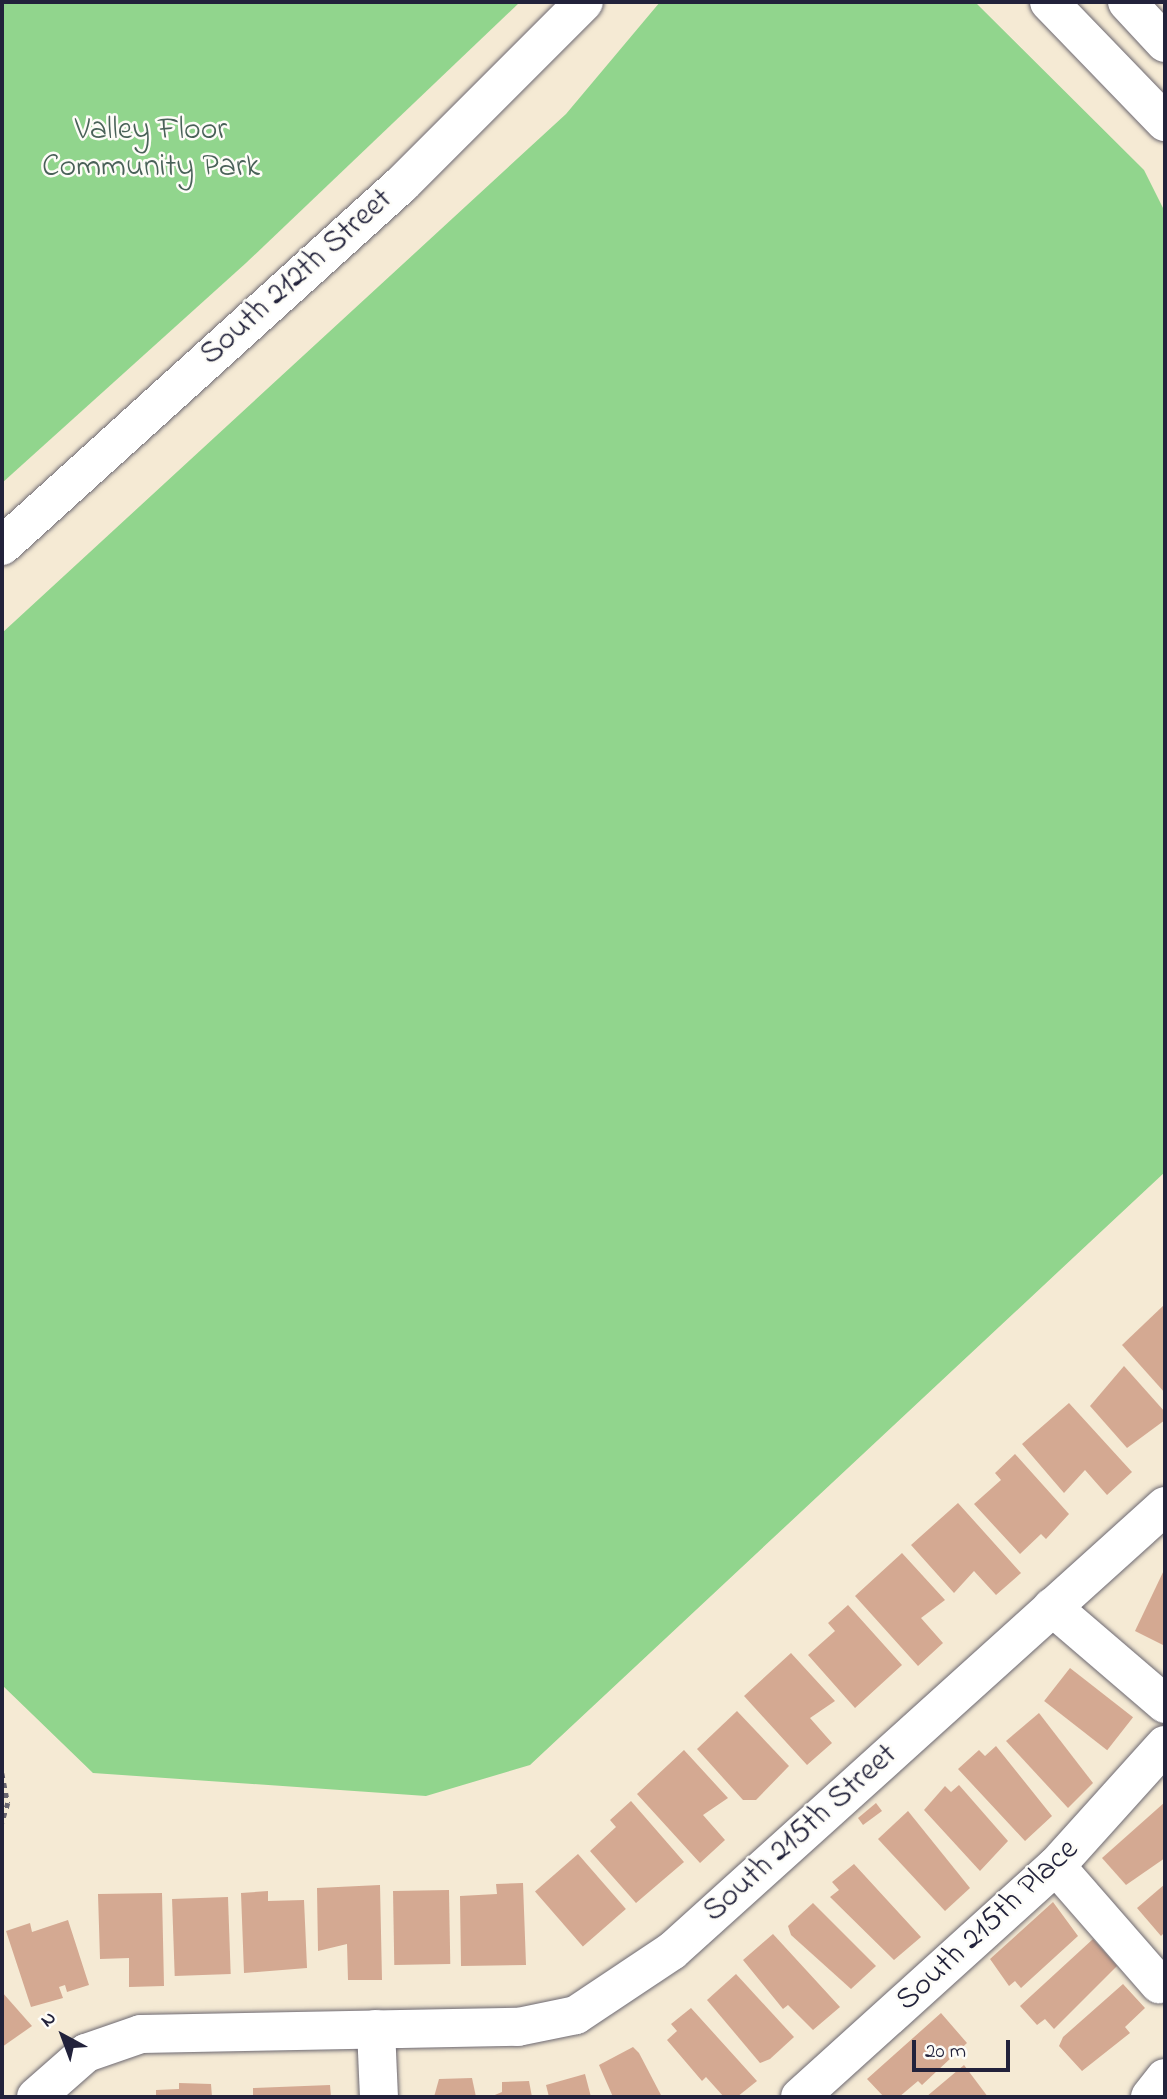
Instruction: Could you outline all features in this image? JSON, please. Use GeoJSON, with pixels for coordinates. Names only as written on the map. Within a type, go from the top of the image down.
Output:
{"type":"FeatureCollection","features":[{"type":"Feature","properties":{"kind":"street","name":"South 212th Street"},"geometry":{"type":"LineString","coordinates":[[2,546],[402,184],[584,2]]}},
{"type":"Feature","properties":{"kind":"street"},"geometry":{"type":"LineString","coordinates":[[1049,2],[1165,122]]}},
{"type":"Feature","properties":{"kind":"street"},"geometry":{"type":"LineString","coordinates":[[1127,2],[1165,43]]}},
{"type":"Feature","properties":{"kind":"street","name":"South 215th Street"},"geometry":{"type":"LineString","coordinates":[[36,2097],[86,2053],[113,2041],[141,2034],[518,2027],[576,2015],[617,1993],[672,1951],[1165,1506]]}},
{"type":"Feature","properties":{"kind":"street"},"geometry":{"type":"LineString","coordinates":[[1052,1606],[1165,1704]]}},
{"type":"Feature","properties":{"kind":"street","name":"South 215th Place"},"geometry":{"type":"LineString","coordinates":[[815,2093],[1056,1866],[1165,1745]]}},
{"type":"Feature","properties":{"kind":"street"},"geometry":{"type":"LineString","coordinates":[[1056,1866],[1159,1983]]}},
{"type":"Feature","properties":{"kind":"street"},"geometry":{"type":"LineString","coordinates":[[376,2029],[379,2097]]}},
{"type":"Feature","properties":{"kind":"path"},"geometry":{"type":"LineString","coordinates":[[2,1773],[8,1803],[2,1823]]}},
{"type":"Feature","properties":{"kind":"green space","name":"Valley Floor Community Park"},"geometry":{"type":"Polygon","coordinates":[[[2,2],[520,2],[246,263],[2,483],[2,2]]]}},
{"type":"Feature","properties":{"kind":"green space"},"geometry":{"type":"Polygon","coordinates":[[[660,2],[975,2],[1144,170],[1165,212],[1165,1172],[530,1765],[426,1796],[93,1773],[2,1685],[2,633],[566,114],[660,2]]]}},
{"type":"Feature","properties":{"kind":"building"},"geometry":{"type":"Polygon","coordinates":[[[1165,1304],[1165,1393],[1122,1345],[1165,1304]]]}},
{"type":"Feature","properties":{"kind":"building"},"geometry":{"type":"Polygon","coordinates":[[[1124,1366],[1165,1412],[1165,1420],[1127,1448],[1090,1406],[1124,1366]]]}},
{"type":"Feature","properties":{"kind":"building"},"geometry":{"type":"Polygon","coordinates":[[[1069,1403],[1132,1472],[1107,1495],[1085,1470],[1064,1493],[1022,1444],[1069,1403]]]}},
{"type":"Feature","properties":{"kind":"building"},"geometry":{"type":"Polygon","coordinates":[[[1015,1454],[1069,1514],[1046,1539],[1041,1534],[1020,1554],[974,1504],[1001,1480],[995,1473],[1015,1454]]]}},
{"type":"Feature","properties":{"kind":"building"},"geometry":{"type":"Polygon","coordinates":[[[958,1503],[1021,1573],[996,1595],[974,1571],[954,1593],[911,1545],[958,1503]]]}},
{"type":"Feature","properties":{"kind":"building"},"geometry":{"type":"Polygon","coordinates":[[[902,1553],[945,1600],[921,1618],[943,1643],[918,1666],[855,1596],[902,1553]]]}},
{"type":"Feature","properties":{"kind":"building"},"geometry":{"type":"Polygon","coordinates":[[[1165,1568],[1165,1646],[1135,1631],[1165,1568]]]}},
{"type":"Feature","properties":{"kind":"building"},"geometry":{"type":"Polygon","coordinates":[[[848,1605],[902,1665],[855,1708],[808,1655],[835,1631],[828,1623],[848,1605]]]}},
{"type":"Feature","properties":{"kind":"building"},"geometry":{"type":"Polygon","coordinates":[[[791,1653],[835,1701],[810,1718],[832,1743],[807,1765],[744,1696],[791,1653]]]}},
{"type":"Feature","properties":{"kind":"building"},"geometry":{"type":"Polygon","coordinates":[[[1070,1668],[1133,1717],[1107,1750],[1044,1701],[1070,1668]]]}},
{"type":"Feature","properties":{"kind":"building"},"geometry":{"type":"Polygon","coordinates":[[[737,1711],[789,1766],[756,1800],[743,1800],[697,1749],[737,1711]]]}},
{"type":"Feature","properties":{"kind":"building"},"geometry":{"type":"Polygon","coordinates":[[[1039,1713],[1093,1783],[1068,1808],[1006,1741],[1039,1713]]]}},
{"type":"Feature","properties":{"kind":"building"},"geometry":{"type":"Polygon","coordinates":[[[996,1746],[1052,1816],[1025,1841],[958,1769],[979,1750],[985,1756],[996,1746]]]}},
{"type":"Feature","properties":{"kind":"building"},"geometry":{"type":"Polygon","coordinates":[[[684,1750],[728,1798],[703,1815],[725,1840],[700,1863],[637,1794],[684,1750]]]}},
{"type":"Feature","properties":{"kind":"building"},"geometry":{"type":"Polygon","coordinates":[[[959,1785],[1008,1841],[980,1871],[924,1810],[945,1786],[951,1792],[959,1785]]]}},
{"type":"Feature","properties":{"kind":"building"},"geometry":{"type":"Polygon","coordinates":[[[631,1801],[684,1862],[636,1903],[590,1851],[616,1827],[610,1820],[631,1801]]]}},
{"type":"Feature","properties":{"kind":"building"},"geometry":{"type":"Polygon","coordinates":[[[1165,1802],[1165,1858],[1126,1885],[1102,1858],[1165,1802]]]}},
{"type":"Feature","properties":{"kind":"building"},"geometry":{"type":"Polygon","coordinates":[[[876,1803],[882,1811],[863,1825],[858,1818],[876,1803]]]}},
{"type":"Feature","properties":{"kind":"building"},"geometry":{"type":"Polygon","coordinates":[[[908,1811],[970,1888],[945,1911],[878,1839],[908,1811]]]}},
{"type":"Feature","properties":{"kind":"building"},"geometry":{"type":"Polygon","coordinates":[[[578,1854],[626,1909],[583,1946],[535,1891],[578,1854]]]}},
{"type":"Feature","properties":{"kind":"building"},"geometry":{"type":"Polygon","coordinates":[[[854,1864],[921,1937],[894,1960],[830,1897],[839,1890],[832,1882],[854,1864]]]}},
{"type":"Feature","properties":{"kind":"building"},"geometry":{"type":"Polygon","coordinates":[[[523,1883],[526,1965],[461,1966],[460,1896],[497,1894],[496,1884],[523,1883]]]}},
{"type":"Feature","properties":{"kind":"building"},"geometry":{"type":"Polygon","coordinates":[[[1165,1884],[1165,1932],[1161,1936],[1137,1908],[1165,1884]]]}},
{"type":"Feature","properties":{"kind":"building"},"geometry":{"type":"Polygon","coordinates":[[[380,1885],[382,1980],[348,1980],[347,1944],[318,1951],[317,1888],[380,1885]]]}},
{"type":"Feature","properties":{"kind":"building"},"geometry":{"type":"Polygon","coordinates":[[[449,1890],[450,1964],[394,1965],[393,1891],[449,1890]]]}},
{"type":"Feature","properties":{"kind":"building"},"geometry":{"type":"Polygon","coordinates":[[[268,1891],[268,1901],[304,1900],[307,1968],[244,1973],[241,1893],[268,1891]]]}},
{"type":"Feature","properties":{"kind":"building"},"geometry":{"type":"Polygon","coordinates":[[[162,1893],[164,1986],[129,1987],[129,1958],[100,1959],[98,1894],[162,1893]]]}},
{"type":"Feature","properties":{"kind":"building"},"geometry":{"type":"Polygon","coordinates":[[[228,1897],[231,1974],[175,1976],[172,1899],[228,1897]]]}},
{"type":"Feature","properties":{"kind":"building"},"geometry":{"type":"Polygon","coordinates":[[[1053,1902],[1078,1936],[1021,1988],[1015,1981],[1009,1986],[990,1959],[1053,1902]]]}},
{"type":"Feature","properties":{"kind":"building"},"geometry":{"type":"Polygon","coordinates":[[[813,1903],[876,1966],[851,1989],[791,1935],[788,1926],[813,1903]]]}},
{"type":"Feature","properties":{"kind":"building"},"geometry":{"type":"Polygon","coordinates":[[[68,1920],[89,1985],[67,1992],[65,1985],[59,1987],[63,1998],[31,2007],[6,1931],[30,1923],[32,1932],[68,1920]]]}},
{"type":"Feature","properties":{"kind":"building"},"geometry":{"type":"Polygon","coordinates":[[[773,1934],[840,2007],[813,2030],[788,2005],[783,2009],[743,1960],[773,1934]]]}},
{"type":"Feature","properties":{"kind":"building"},"geometry":{"type":"Polygon","coordinates":[[[1093,1939],[1117,1966],[1054,2029],[1045,2019],[1037,2025],[1020,2006],[1093,1939]]]}},
{"type":"Feature","properties":{"kind":"building"},"geometry":{"type":"Polygon","coordinates":[[[736,1974],[794,2037],[770,2059],[760,2063],[707,2000],[736,1974]]]}},
{"type":"Feature","properties":{"kind":"building"},"geometry":{"type":"Polygon","coordinates":[[[1123,1984],[1145,2008],[1125,2027],[1130,2033],[1082,2071],[1059,2046],[1063,2037],[1123,1984]]]}},
{"type":"Feature","properties":{"kind":"building"},"geometry":{"type":"Polygon","coordinates":[[[2,1992],[32,2026],[2,2047],[2,1992]]]}},
{"type":"Feature","properties":{"kind":"building"},"geometry":{"type":"Polygon","coordinates":[[[691,2008],[757,2081],[737,2097],[724,2097],[706,2077],[702,2081],[667,2040],[677,2031],[671,2024],[691,2008]]]}},
{"type":"Feature","properties":{"kind":"building"},"geometry":{"type":"Polygon","coordinates":[[[941,2013],[967,2043],[922,2085],[918,2081],[899,2097],[884,2097],[867,2079],[941,2013]]]}},
{"type":"Feature","properties":{"kind":"building"},"geometry":{"type":"Polygon","coordinates":[[[633,2047],[639,2053],[662,2097],[613,2097],[599,2065],[633,2047]]]}},
{"type":"Feature","properties":{"kind":"building"},"geometry":{"type":"Polygon","coordinates":[[[964,2065],[988,2097],[926,2097],[964,2065]]]}},
{"type":"Feature","properties":{"kind":"building"},"geometry":{"type":"Polygon","coordinates":[[[585,2074],[591,2097],[549,2097],[546,2085],[585,2074]]]}},
{"type":"Feature","properties":{"kind":"building"},"geometry":{"type":"Polygon","coordinates":[[[472,2078],[476,2097],[434,2097],[439,2079],[472,2078]]]}},
{"type":"Feature","properties":{"kind":"building"},"geometry":{"type":"Polygon","coordinates":[[[529,2081],[532,2097],[490,2097],[502,2092],[502,2082],[529,2081]]]}},
{"type":"Feature","properties":{"kind":"building"},"geometry":{"type":"Polygon","coordinates":[[[179,2083],[211,2084],[212,2097],[156,2097],[156,2090],[179,2089],[179,2083]]]}},
{"type":"Feature","properties":{"kind":"building"},"geometry":{"type":"Polygon","coordinates":[[[330,2085],[331,2097],[253,2097],[253,2088],[330,2085]]]}}]}
